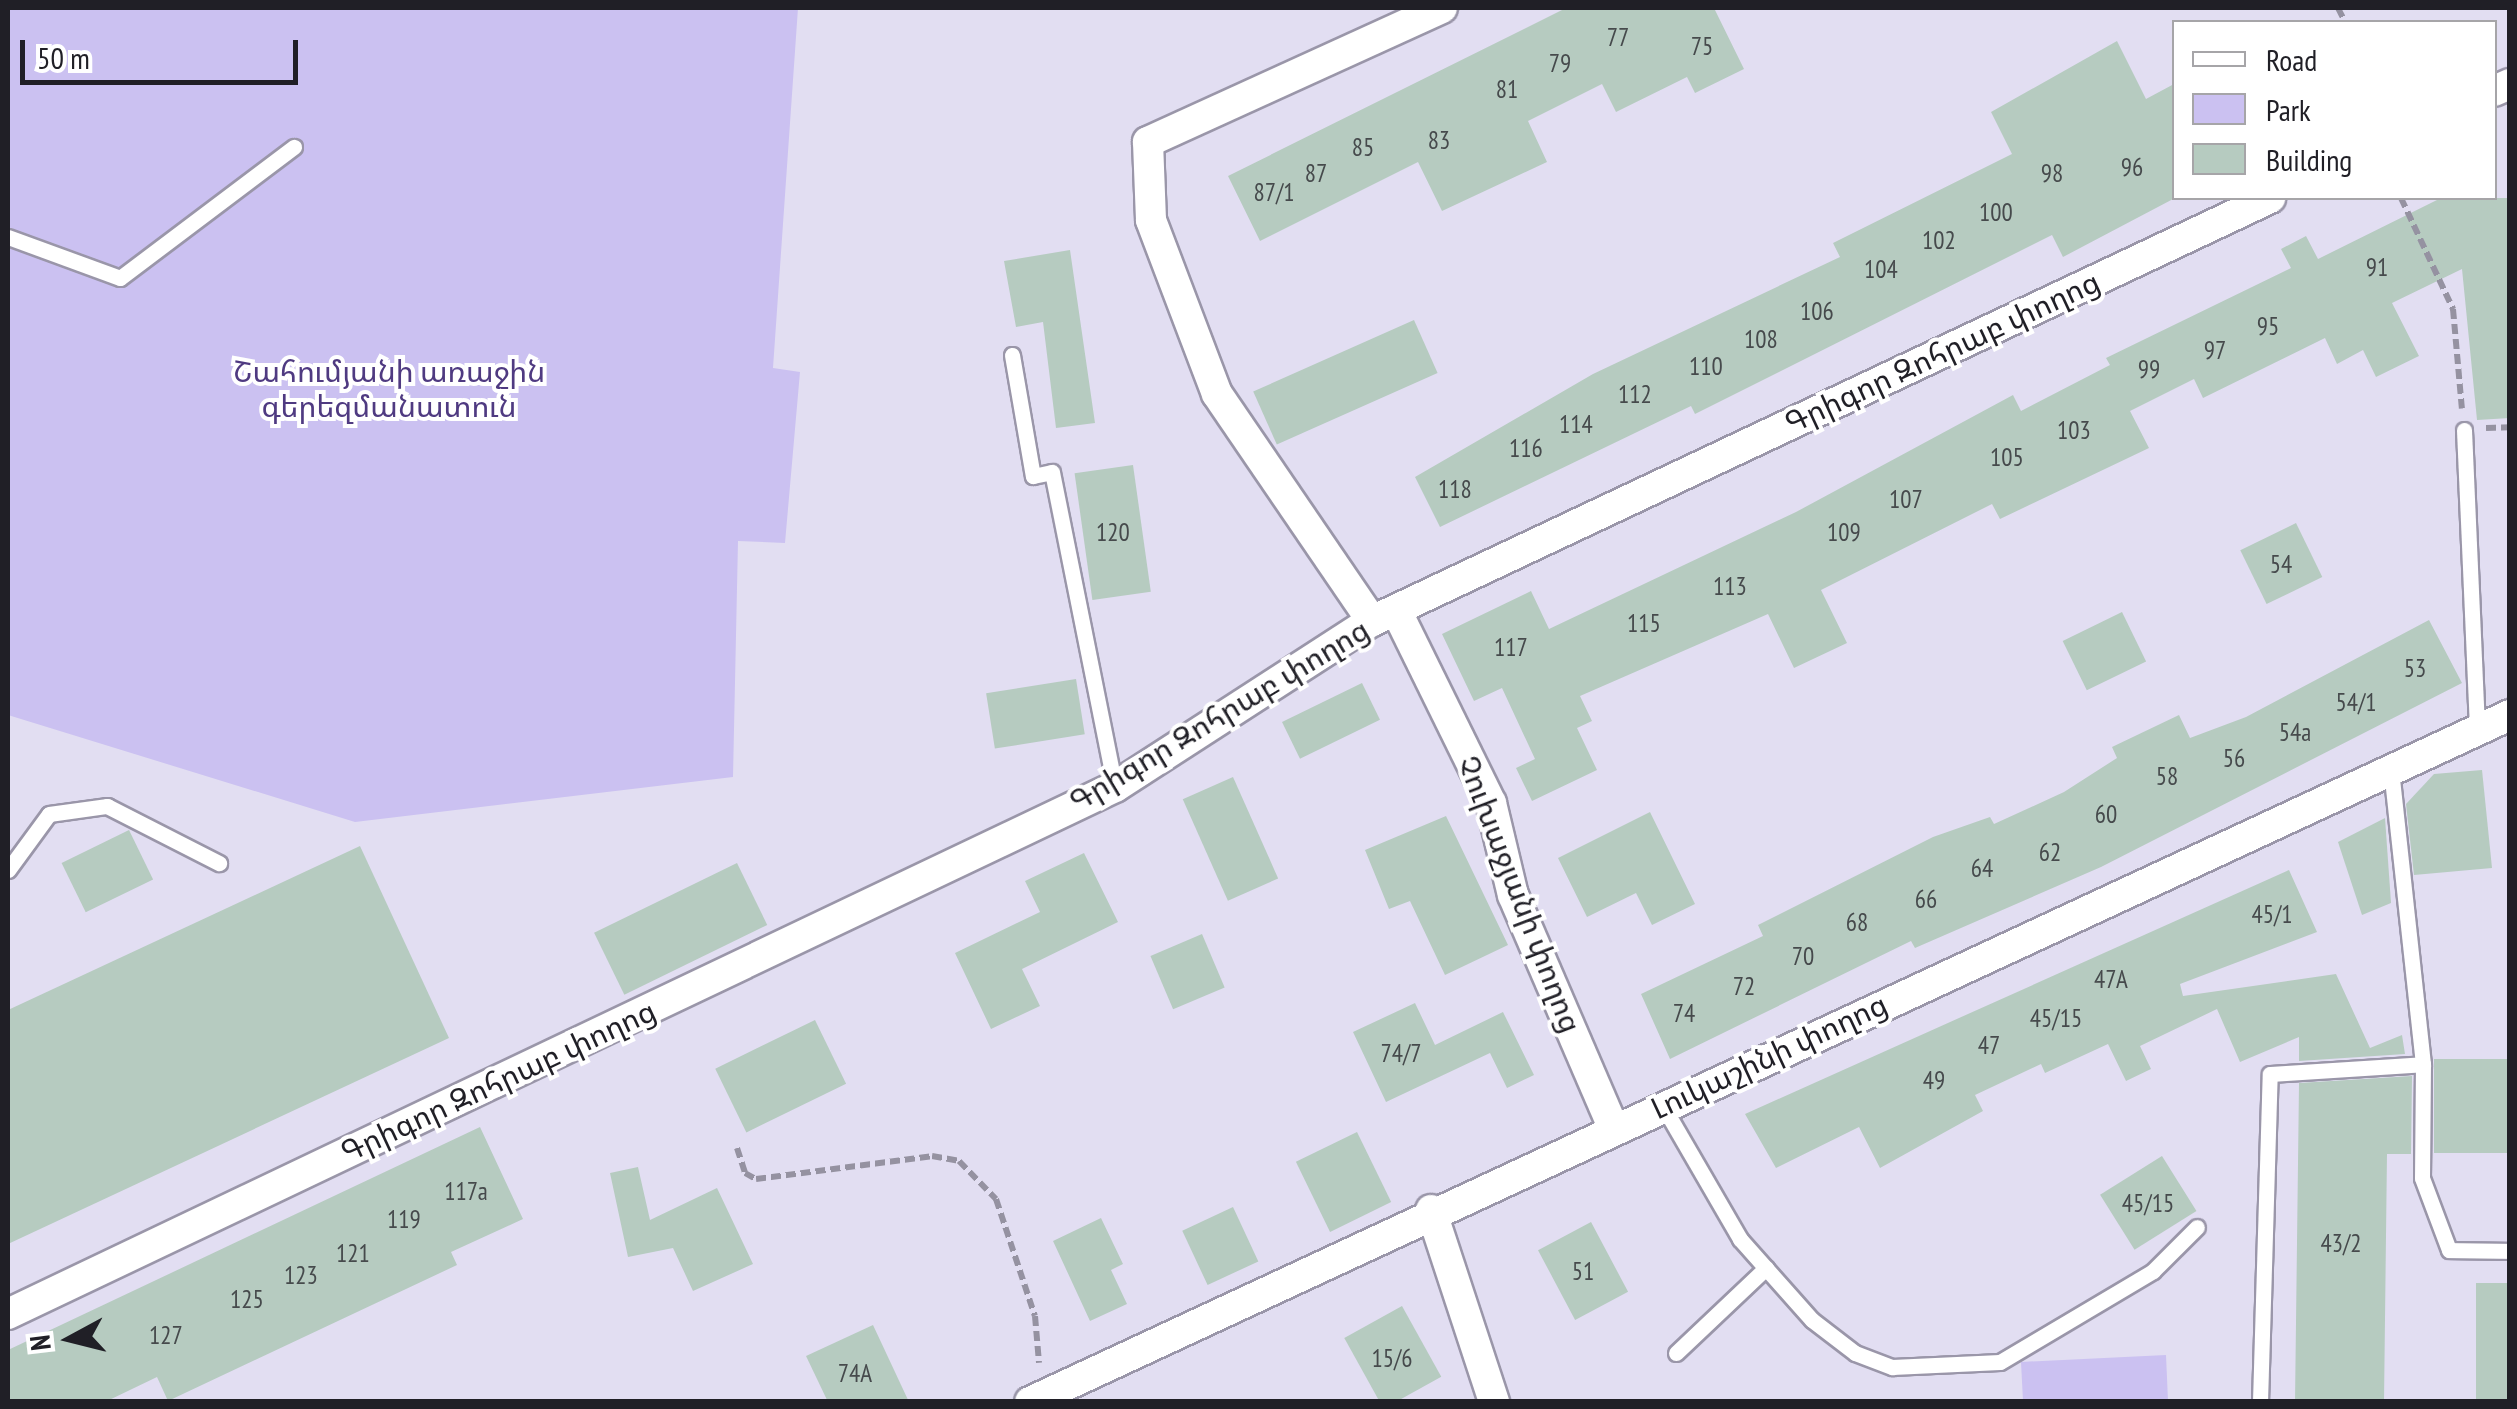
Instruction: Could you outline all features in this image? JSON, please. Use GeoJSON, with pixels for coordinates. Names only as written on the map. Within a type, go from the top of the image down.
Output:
{"type":"FeatureCollection","features":[{"type":"Feature","properties":{"kind":"street","name":"Չուխաջյանի փողոց"},"geometry":{"type":"LineString","coordinates":[[1442,8],[1148,142],[1150,220],[1217,394],[1384,615],[1491,803],[1514,895],[1613,1127]]}},
{"type":"Feature","properties":{"kind":"street","name":"Գրիգոր Զոհրաբ փողոց"},"geometry":{"type":"LineString","coordinates":[[8,1314],[1115,787],[1384,615],[2266,200]]}},
{"type":"Feature","properties":{"kind":"street","name":"Լուկաշինի փողոց"},"geometry":{"type":"LineString","coordinates":[[1032,1400],[1431,1210],[2510,714]]}},
{"type":"Feature","properties":{"kind":"street"},"geometry":{"type":"LineString","coordinates":[[1431,1210],[1489,1400]]}},
{"type":"Feature","properties":{"kind":"lane"},"geometry":{"type":"LineString","coordinates":[[8,237],[120,278],[294,147]]}},
{"type":"Feature","properties":{"kind":"lane"},"geometry":{"type":"LineString","coordinates":[[1012,355],[1033,476],[1052,472],[1115,787]]}},
{"type":"Feature","properties":{"kind":"lane"},"geometry":{"type":"LineString","coordinates":[[2464,430],[2477,729]]}},
{"type":"Feature","properties":{"kind":"lane"},"geometry":{"type":"LineString","coordinates":[[2391,768],[2423,1064],[2422,1178],[2449,1250],[2510,1251]]}},
{"type":"Feature","properties":{"kind":"lane"},"geometry":{"type":"LineString","coordinates":[[8,870],[49,814],[107,806],[219,863]]}},
{"type":"Feature","properties":{"kind":"lane"},"geometry":{"type":"LineString","coordinates":[[2260,1402],[2270,1074],[2423,1064]]}},
{"type":"Feature","properties":{"kind":"lane"},"geometry":{"type":"LineString","coordinates":[[1663,1106],[1766,1268],[1855,1353],[1892,1367],[1959,1371],[2000,1362],[2153,1271],[2198,1228]]}},
{"type":"Feature","properties":{"kind":"lane"},"geometry":{"type":"LineString","coordinates":[[1676,1353],[1766,1268]]}},
{"type":"Feature","properties":{"kind":"path"},"geometry":{"type":"LineString","coordinates":[[2401,200],[2453,308],[2464,430],[2510,427]]}},
{"type":"Feature","properties":{"kind":"path"},"geometry":{"type":"LineString","coordinates":[[736,1148],[744,1174],[756,1179],[932,1156],[959,1161],[996,1199],[1035,1316],[1032,1400]]}},
{"type":"Feature","properties":{"kind":"green space","name":"Շահումյանի առաջին գերեզմանատուն"},"geometry":{"type":"Polygon","coordinates":[[[8,8],[798,8],[773,368],[800,372],[785,543],[738,541],[733,777],[355,822],[8,715],[8,8]]]}},
{"type":"Feature","properties":{"kind":"green space"},"geometry":{"type":"Polygon","coordinates":[[[2166,1355],[2168,1401],[2023,1401],[2021,1362],[2166,1355]]]}},
{"type":"Feature","properties":{"kind":"building"},"geometry":{"type":"Polygon","coordinates":[[[1566,8],[1714,8],[1744,69],[1695,93],[1687,77],[1616,112],[1602,84],[1528,121],[1547,162],[1442,211],[1418,162],[1260,241],[1228,176],[1566,8]]]}},
{"type":"Feature","properties":{"kind":"building"},"geometry":{"type":"Polygon","coordinates":[[[2117,41],[2146,99],[2172,85],[2172,200],[2063,257],[2052,235],[1695,414],[1691,406],[1440,527],[1415,477],[1593,374],[1840,257],[1833,243],[2012,154],[1991,112],[2117,41]]]}},
{"type":"Feature","properties":{"kind":"building"},"geometry":{"type":"Polygon","coordinates":[[[2510,198],[2510,418],[2477,420],[2462,269],[2392,303],[2419,356],[2376,377],[2363,350],[2337,364],[2325,338],[2203,398],[2194,379],[2130,411],[2149,448],[2000,519],[1992,504],[1821,590],[1847,643],[1794,668],[1768,614],[1580,696],[1592,721],[1577,728],[1597,770],[1532,801],[1516,768],[1535,759],[1502,688],[1474,701],[1442,634],[1531,591],[1549,629],[1796,512],[2013,395],[2021,411],[2110,365],[2106,358],[2291,268],[2281,249],[2306,236],[2318,259],[2437,200],[2510,198]]]}},
{"type":"Feature","properties":{"kind":"building"},"geometry":{"type":"Polygon","coordinates":[[[1070,250],[1095,423],[1056,428],[1043,322],[1016,327],[1004,261],[1070,250]]]}},
{"type":"Feature","properties":{"kind":"building"},"geometry":{"type":"Polygon","coordinates":[[[1414,320],[1438,373],[1277,445],[1253,392],[1414,320]]]}},
{"type":"Feature","properties":{"kind":"building"},"geometry":{"type":"Polygon","coordinates":[[[1133,465],[1151,592],[1092,600],[1075,473],[1133,465]]]}},
{"type":"Feature","properties":{"kind":"building"},"geometry":{"type":"Polygon","coordinates":[[[2296,523],[2322,577],[2267,604],[2240,550],[2296,523]]]}},
{"type":"Feature","properties":{"kind":"building"},"geometry":{"type":"Polygon","coordinates":[[[2122,612],[2146,661],[2087,690],[2063,641],[2122,612]]]}},
{"type":"Feature","properties":{"kind":"building"},"geometry":{"type":"Polygon","coordinates":[[[2429,620],[2462,683],[2101,867],[1915,948],[1911,941],[1670,1059],[1641,994],[1763,936],[1758,925],[1933,837],[1990,817],[1994,824],[2064,792],[2117,758],[2112,747],[2179,715],[2190,738],[2246,717],[2429,620]]]}},
{"type":"Feature","properties":{"kind":"building"},"geometry":{"type":"Polygon","coordinates":[[[1076,679],[1085,734],[995,749],[986,693],[1076,679]]]}},
{"type":"Feature","properties":{"kind":"building"},"geometry":{"type":"Polygon","coordinates":[[[1362,683],[1380,720],[1300,759],[1282,722],[1362,683]]]}},
{"type":"Feature","properties":{"kind":"building"},"geometry":{"type":"Polygon","coordinates":[[[2482,770],[2492,868],[2414,875],[2406,804],[2434,774],[2482,770]]]}},
{"type":"Feature","properties":{"kind":"building"},"geometry":{"type":"Polygon","coordinates":[[[1233,777],[1278,878],[1228,901],[1183,799],[1233,777]]]}},
{"type":"Feature","properties":{"kind":"building"},"geometry":{"type":"Polygon","coordinates":[[[1650,812],[1695,904],[1652,925],[1636,893],[1587,917],[1558,858],[1650,812]]]}},
{"type":"Feature","properties":{"kind":"building"},"geometry":{"type":"Polygon","coordinates":[[[1446,816],[1508,945],[1445,975],[1410,901],[1389,909],[1365,850],[1446,816]]]}},
{"type":"Feature","properties":{"kind":"building"},"geometry":{"type":"Polygon","coordinates":[[[2385,818],[2391,903],[2362,915],[2338,842],[2385,818]]]}},
{"type":"Feature","properties":{"kind":"building"},"geometry":{"type":"Polygon","coordinates":[[[129,830],[153,879],[86,912],[62,863],[129,830]]]}},
{"type":"Feature","properties":{"kind":"building"},"geometry":{"type":"Polygon","coordinates":[[[360,846],[449,1038],[8,1244],[8,1010],[360,846]]]}},
{"type":"Feature","properties":{"kind":"building"},"geometry":{"type":"Polygon","coordinates":[[[1084,853],[1118,922],[1022,969],[1040,1006],[991,1029],[955,953],[1040,912],[1025,881],[1084,853]]]}},
{"type":"Feature","properties":{"kind":"building"},"geometry":{"type":"Polygon","coordinates":[[[737,863],[767,925],[624,995],[594,933],[737,863]]]}},
{"type":"Feature","properties":{"kind":"building"},"geometry":{"type":"Polygon","coordinates":[[[2289,870],[2317,932],[2180,984],[2183,996],[2336,974],[2370,1048],[2402,1035],[2405,1054],[2299,1061],[2299,1037],[2240,1062],[2217,1009],[2140,1046],[2151,1069],[2126,1081],[2108,1044],[2045,1073],[2041,1064],[1975,1095],[1983,1111],[1880,1168],[1859,1127],[1776,1168],[1745,1114],[2289,870]]]}},
{"type":"Feature","properties":{"kind":"building"},"geometry":{"type":"Polygon","coordinates":[[[1202,934],[1225,987],[1173,1009],[1150,956],[1202,934]]]}},
{"type":"Feature","properties":{"kind":"building"},"geometry":{"type":"Polygon","coordinates":[[[1415,1003],[1435,1045],[1503,1012],[1534,1075],[1507,1088],[1490,1053],[1386,1102],[1353,1032],[1415,1003]]]}},
{"type":"Feature","properties":{"kind":"building"},"geometry":{"type":"Polygon","coordinates":[[[815,1020],[846,1084],[746,1132],[715,1069],[815,1020]]]}},
{"type":"Feature","properties":{"kind":"building"},"geometry":{"type":"Polygon","coordinates":[[[2434,1059],[2510,1059],[2510,1153],[2434,1153],[2434,1059]]]}},
{"type":"Feature","properties":{"kind":"building"},"geometry":{"type":"Polygon","coordinates":[[[2412,1076],[2411,1154],[2387,1154],[2384,1402],[2295,1402],[2299,1083],[2412,1076]]]}},
{"type":"Feature","properties":{"kind":"building"},"geometry":{"type":"Polygon","coordinates":[[[480,1127],[523,1219],[451,1252],[457,1265],[168,1401],[157,1377],[105,1402],[8,1402],[8,1350],[480,1127]]]}},
{"type":"Feature","properties":{"kind":"building"},"geometry":{"type":"Polygon","coordinates":[[[1357,1132],[1391,1202],[1330,1232],[1296,1162],[1357,1132]]]}},
{"type":"Feature","properties":{"kind":"building"},"geometry":{"type":"Polygon","coordinates":[[[2162,1156],[2196,1211],[2135,1250],[2100,1195],[2162,1156]]]}},
{"type":"Feature","properties":{"kind":"building"},"geometry":{"type":"Polygon","coordinates":[[[638,1167],[650,1220],[717,1188],[753,1264],[693,1291],[673,1248],[628,1257],[610,1173],[638,1167]]]}},
{"type":"Feature","properties":{"kind":"building"},"geometry":{"type":"Polygon","coordinates":[[[1233,1207],[1258,1261],[1208,1285],[1182,1231],[1233,1207]]]}},
{"type":"Feature","properties":{"kind":"building"},"geometry":{"type":"Polygon","coordinates":[[[1101,1218],[1123,1264],[1111,1270],[1127,1304],[1090,1321],[1053,1241],[1101,1218]]]}},
{"type":"Feature","properties":{"kind":"building"},"geometry":{"type":"Polygon","coordinates":[[[1591,1222],[1628,1292],[1575,1320],[1538,1250],[1591,1222]]]}},
{"type":"Feature","properties":{"kind":"building"},"geometry":{"type":"Polygon","coordinates":[[[2476,1283],[2510,1283],[2510,1402],[2476,1402],[2476,1283]]]}},
{"type":"Feature","properties":{"kind":"building"},"geometry":{"type":"Polygon","coordinates":[[[1402,1306],[1441,1377],[1396,1402],[1380,1402],[1344,1338],[1402,1306]]]}},
{"type":"Feature","properties":{"kind":"building"},"geometry":{"type":"Polygon","coordinates":[[[873,1325],[909,1402],[828,1402],[806,1356],[873,1325]]]}}]}
